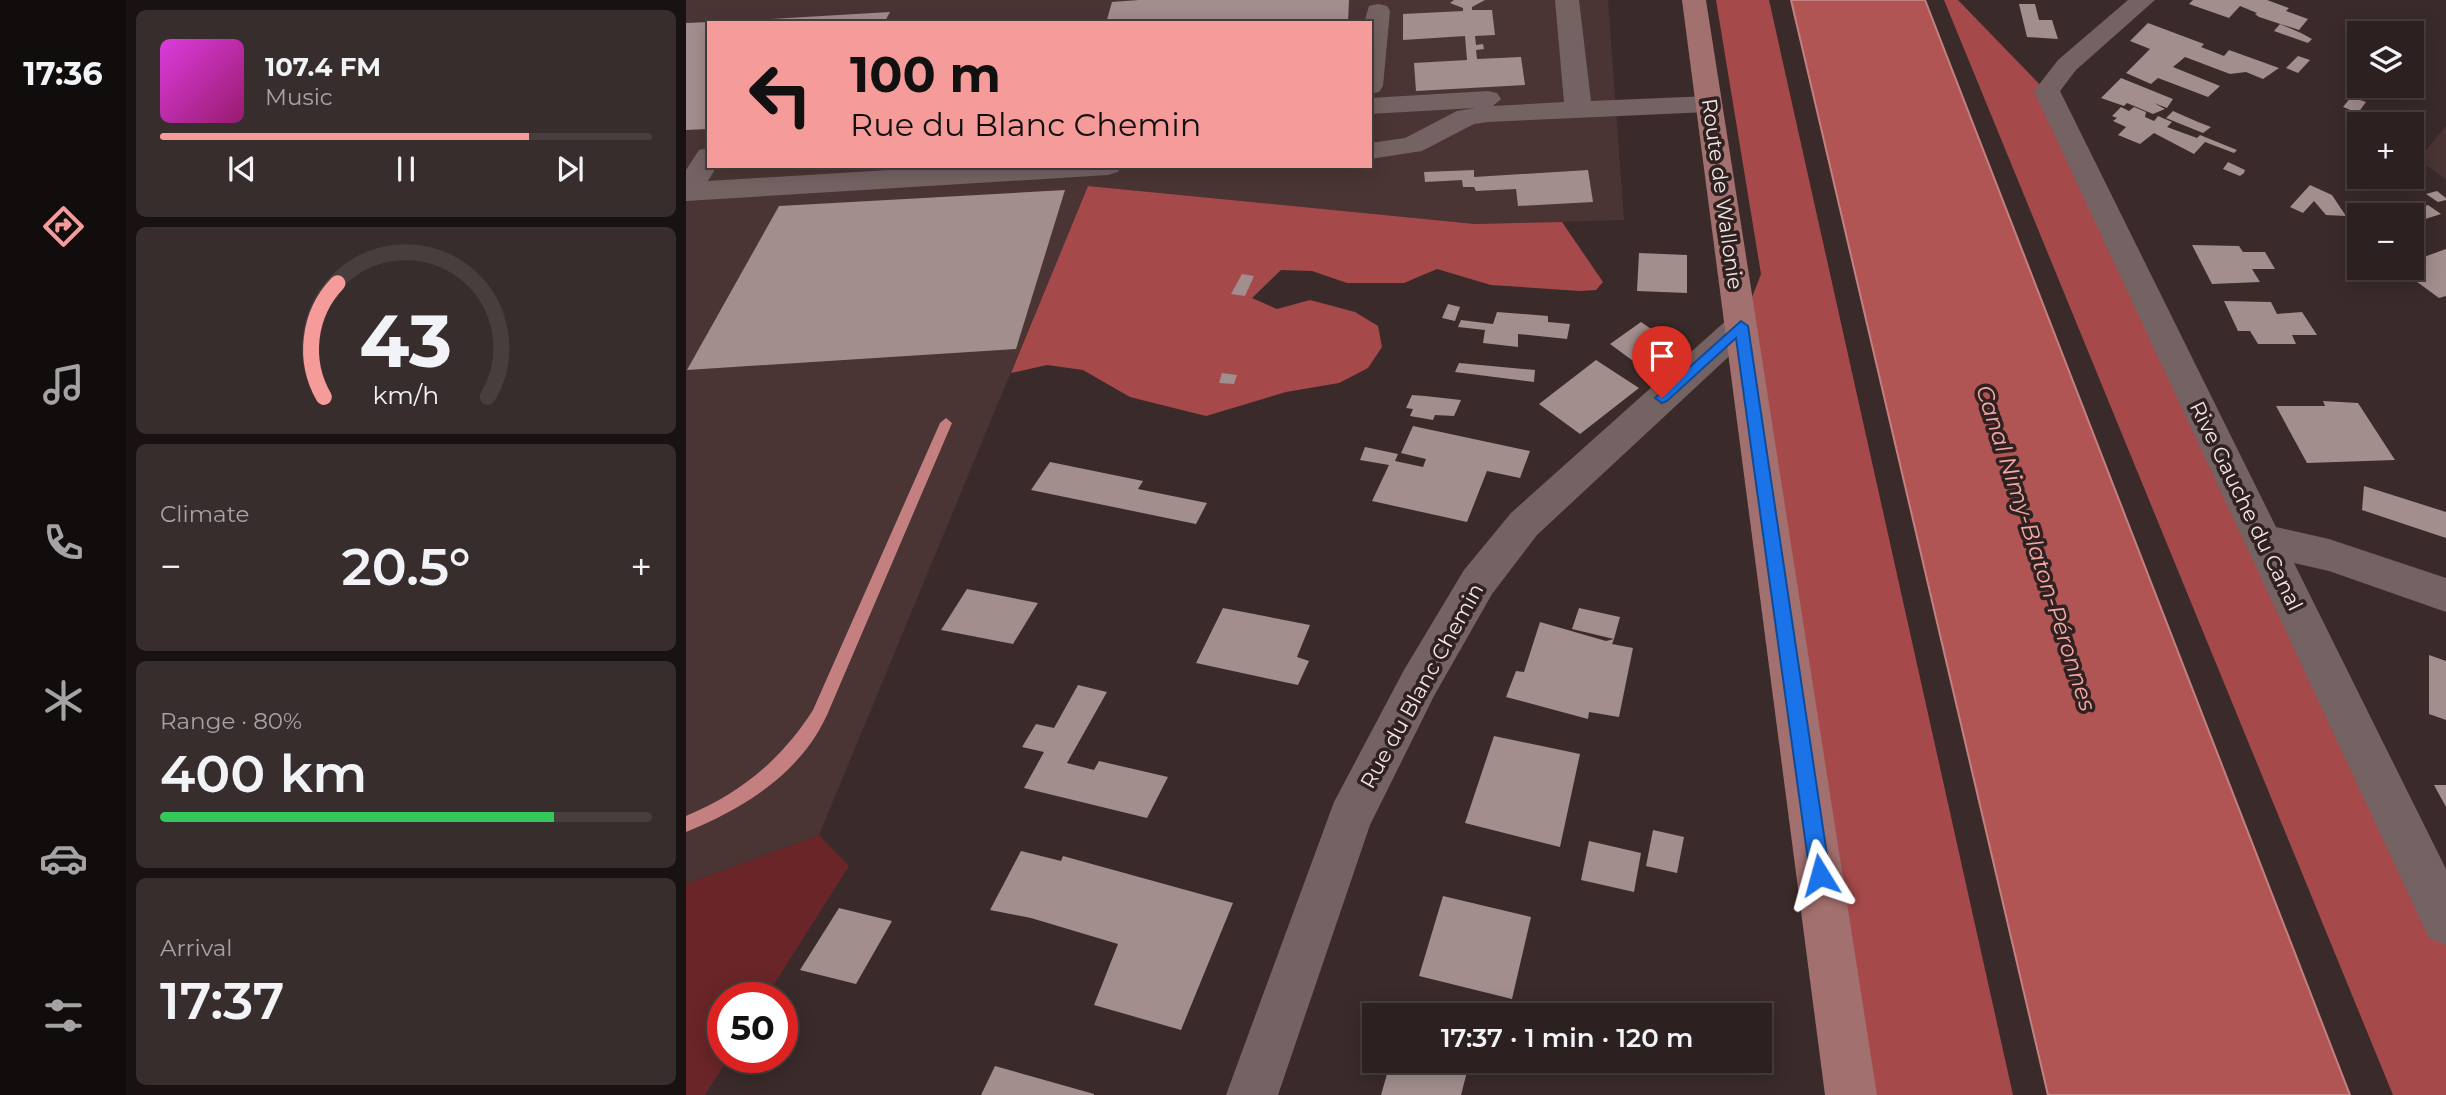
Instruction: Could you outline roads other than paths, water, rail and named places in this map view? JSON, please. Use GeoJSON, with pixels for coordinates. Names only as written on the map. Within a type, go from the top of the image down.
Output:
{"type":"FeatureCollection","features":[{"type":"Feature","properties":{"kind":"main road","name":"Route de Wallonie"},"geometry":{"type":"LineString","coordinates":[[1694,0],[1852,1095]]}},
{"type":"Feature","properties":{"kind":"street"},"geometry":{"type":"LineString","coordinates":[[1567,0],[1577,102]]}},
{"type":"Feature","properties":{"kind":"street","name":"Rive Gauche du Canal"},"geometry":{"type":"LineString","coordinates":[[2143,0],[2067,65],[2047,92],[2446,921]]}},
{"type":"Feature","properties":{"kind":"street"},"geometry":{"type":"LineString","coordinates":[[1372,67],[1378,11]]}},
{"type":"Feature","properties":{"kind":"street"},"geometry":{"type":"LineString","coordinates":[[1372,106],[1708,97]]}},
{"type":"Feature","properties":{"kind":"street"},"geometry":{"type":"LineString","coordinates":[[1372,151],[1412,145],[1468,117],[1577,102]]}},
{"type":"Feature","properties":{"kind":"street"},"geometry":{"type":"LineString","coordinates":[[686,146],[707,144]]}},
{"type":"Feature","properties":{"kind":"street"},"geometry":{"type":"LineString","coordinates":[[686,191],[707,159]]}},
{"type":"Feature","properties":{"kind":"street"},"geometry":{"type":"LineString","coordinates":[[686,191],[1074,168]]}},
{"type":"Feature","properties":{"kind":"street","name":"Rue du Blanc Chemin"},"geometry":{"type":"LineString","coordinates":[[1252,1095],[1350,818],[1419,683],[1478,582],[1524,524],[1741,326]]}},
{"type":"Feature","properties":{"kind":"street"},"geometry":{"type":"LineString","coordinates":[[2261,538],[2329,555],[2446,595]]}},
{"type":"Feature","properties":{"kind":"water","name":"Canal Nimy-Blaton-Péronnes"},"geometry":{"type":"Polygon","coordinates":[[[1791,0],[1925,0],[2350,1095],[2048,1095],[1791,0]]]}},
{"type":"Feature","properties":{"kind":"waterway"},"geometry":{"type":"LineString","coordinates":[[686,824],[727,805],[763,782],[807,734],[819,715],[946,423]]}}]}
